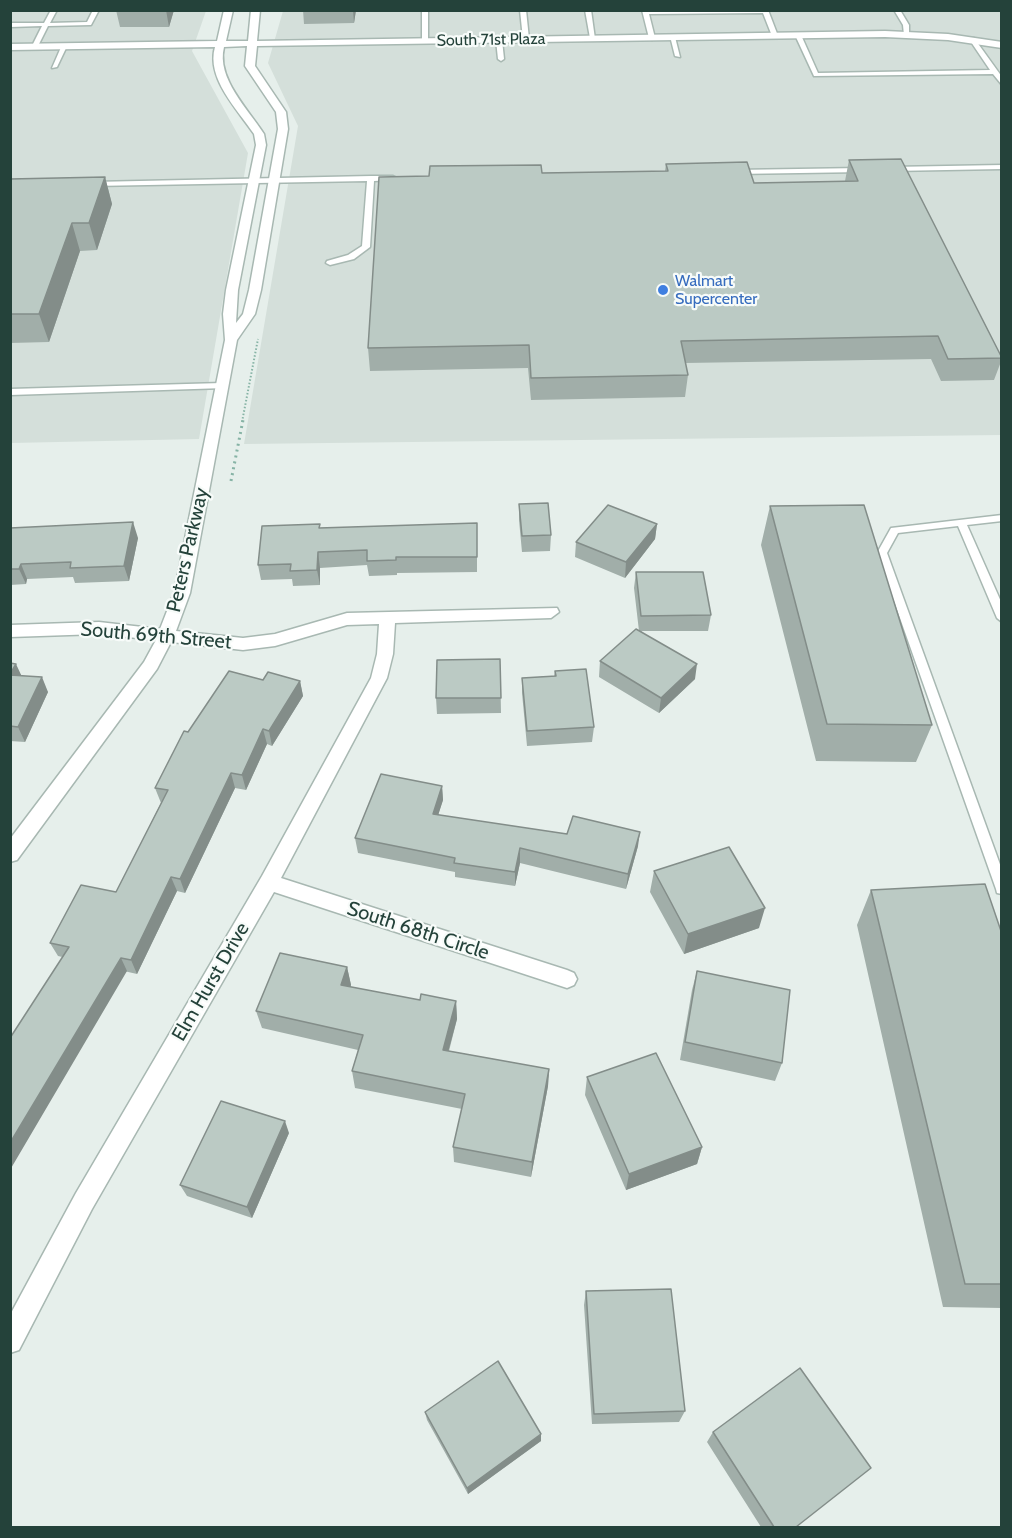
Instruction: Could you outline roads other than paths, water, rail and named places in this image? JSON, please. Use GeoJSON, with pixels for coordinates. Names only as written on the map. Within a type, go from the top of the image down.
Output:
{"type":"FeatureCollection","features":[{"type":"Feature","properties":{"kind":"street"},"geometry":{"type":"LineString","coordinates":[[229,10],[228,24],[215,63],[219,73],[259,134],[261,145],[232,290],[229,314],[231,340]]}},
{"type":"Feature","properties":{"kind":"street"},"geometry":{"type":"LineString","coordinates":[[231,340],[249,314],[283,129],[281,112],[249,66],[256,10]]}},
{"type":"Feature","properties":{"kind":"street","name":"South 71st Plaza"},"geometry":{"type":"LineString","coordinates":[[10,47],[776,36],[907,35],[972,39],[1002,38]]}},
{"type":"Feature","properties":{"kind":"street","name":"South 71st Plaza"},"geometry":{"type":"LineString","coordinates":[[972,39],[1002,45]]}},
{"type":"Feature","properties":{"kind":"street","name":"Peters Parkway"},"geometry":{"type":"LineString","coordinates":[[10,854],[151,665],[166,636],[182,593],[231,340]]}},
{"type":"Feature","properties":{"kind":"street","name":"South 69th Street"},"geometry":{"type":"LineString","coordinates":[[10,631],[99,628],[225,643],[260,643],[347,619],[551,612]]}},
{"type":"Feature","properties":{"kind":"street","name":"Elm Hurst Drive"},"geometry":{"type":"LineString","coordinates":[[11,1340],[84,1201],[269,882],[379,678],[386,654],[387,618]]}},
{"type":"Feature","properties":{"kind":"street","name":"South 68th Circle"},"geometry":{"type":"LineString","coordinates":[[269,882],[567,980]]}},
{"type":"Feature","properties":{"kind":"lane"},"geometry":{"type":"LineString","coordinates":[[35,46],[54,10]]}},
{"type":"Feature","properties":{"kind":"lane"},"geometry":{"type":"LineString","coordinates":[[10,25],[90,24],[96,10]]}},
{"type":"Feature","properties":{"kind":"lane"},"geometry":{"type":"LineString","coordinates":[[425,10],[425,41]]}},
{"type":"Feature","properties":{"kind":"lane"},"geometry":{"type":"LineString","coordinates":[[523,10],[526,39]]}},
{"type":"Feature","properties":{"kind":"lane"},"geometry":{"type":"LineString","coordinates":[[588,10],[593,38]]}},
{"type":"Feature","properties":{"kind":"lane"},"geometry":{"type":"LineString","coordinates":[[897,10],[906,25],[907,35]]}},
{"type":"Feature","properties":{"kind":"lane"},"geometry":{"type":"LineString","coordinates":[[652,38],[646,11],[765,11],[776,36]]}},
{"type":"Feature","properties":{"kind":"lane"},"geometry":{"type":"LineString","coordinates":[[798,36],[816,75],[994,72]]}},
{"type":"Feature","properties":{"kind":"lane"},"geometry":{"type":"LineString","coordinates":[[672,37],[678,56]]}},
{"type":"Feature","properties":{"kind":"lane"},"geometry":{"type":"LineString","coordinates":[[972,39],[1002,83]]}},
{"type":"Feature","properties":{"kind":"lane"},"geometry":{"type":"LineString","coordinates":[[500,40],[501,59]]}},
{"type":"Feature","properties":{"kind":"lane"},"geometry":{"type":"LineString","coordinates":[[54,67],[64,46]]}},
{"type":"Feature","properties":{"kind":"lane"},"geometry":{"type":"LineString","coordinates":[[886,169],[1002,168]]}},
{"type":"Feature","properties":{"kind":"lane"},"geometry":{"type":"LineString","coordinates":[[722,172],[868,170]]}},
{"type":"Feature","properties":{"kind":"lane"},"geometry":{"type":"LineString","coordinates":[[330,263],[351,256],[366,247],[371,178]]}},
{"type":"Feature","properties":{"kind":"lane"},"geometry":{"type":"LineString","coordinates":[[83,184],[399,178]]}},
{"type":"Feature","properties":{"kind":"lane"},"geometry":{"type":"LineString","coordinates":[[10,392],[222,386]]}},
{"type":"Feature","properties":{"kind":"lane"},"geometry":{"type":"LineString","coordinates":[[1002,518],[895,530],[882,553],[1002,889]]}},
{"type":"Feature","properties":{"kind":"lane"},"geometry":{"type":"LineString","coordinates":[[961,522],[1002,618]]}},
{"type":"Feature","properties":{"kind":"place","name":"Walmart Supercenter"},"geometry":{"type":"Point","coordinates":[663,290]}}]}
